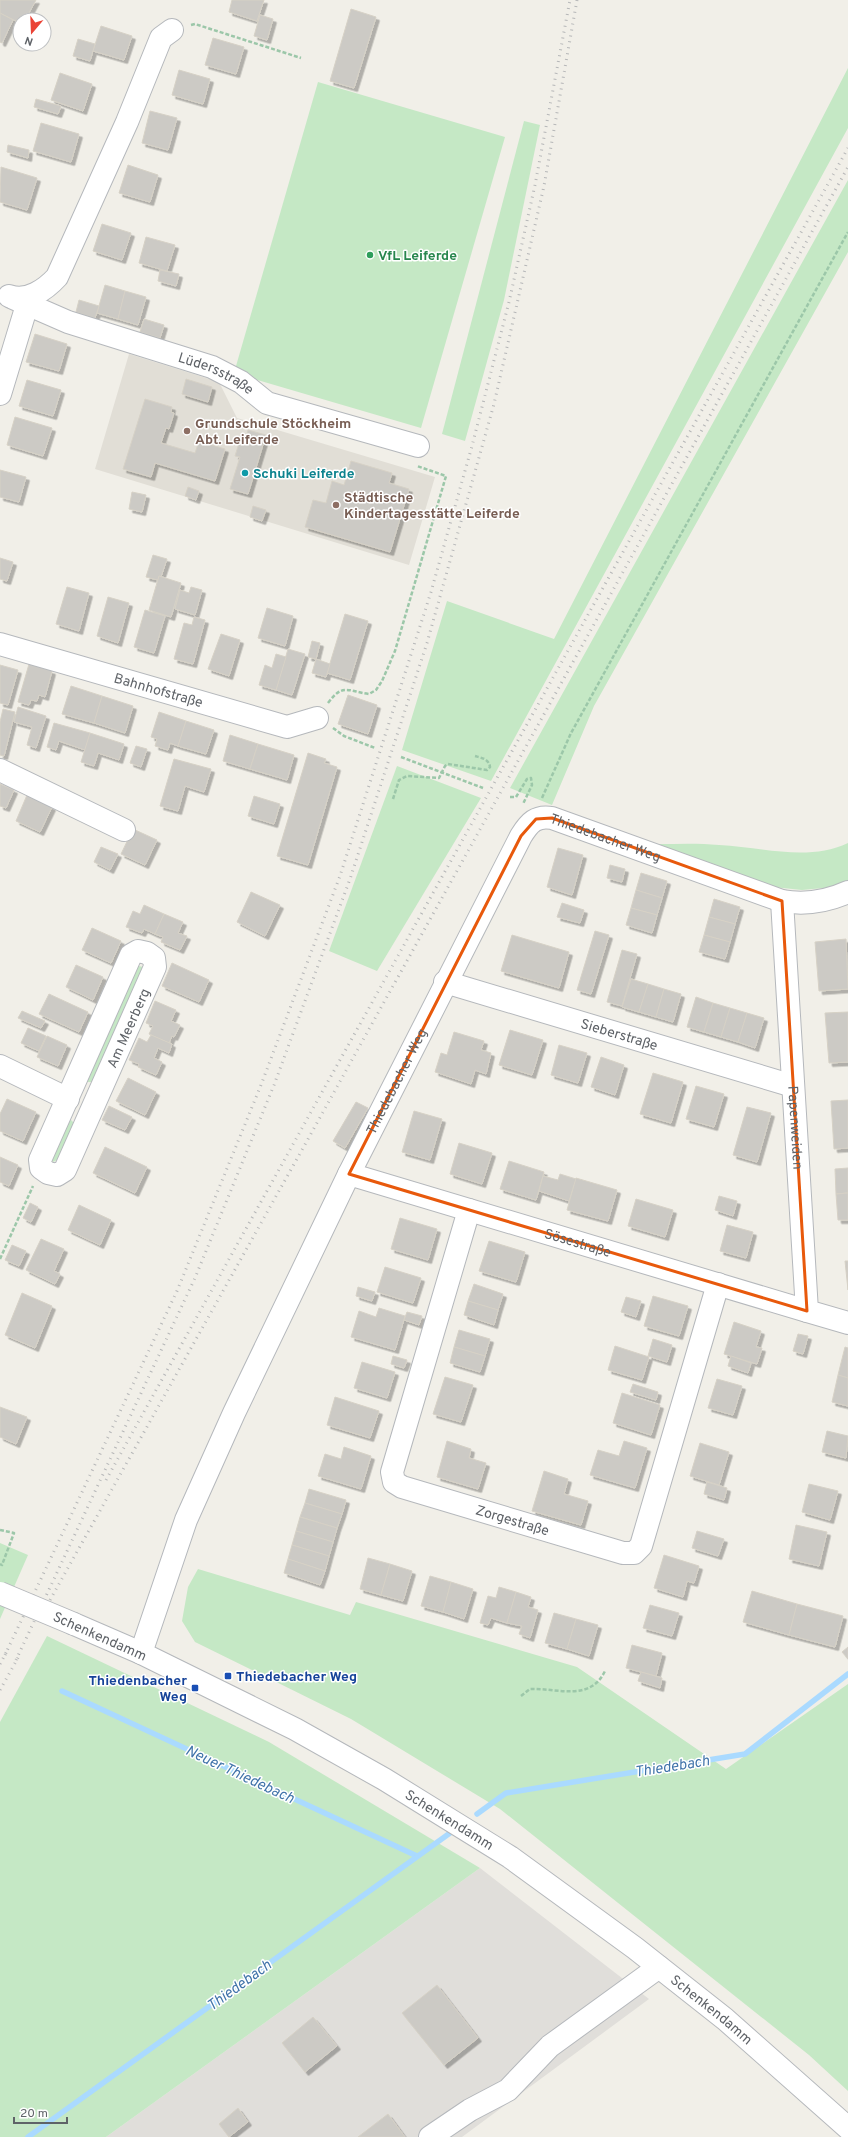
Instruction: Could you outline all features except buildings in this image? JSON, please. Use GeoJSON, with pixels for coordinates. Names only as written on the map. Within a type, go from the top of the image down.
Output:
{"type":"FeatureCollection","features":[{"type":"Feature","properties":{"kind":"street"},"geometry":{"type":"LineString","coordinates":[[0,394],[14,299],[32,295],[46,289],[58,277],[127,122],[161,38],[172,30]]}},
{"type":"Feature","properties":{"kind":"street","name":"Lüdersstraße"},"geometry":{"type":"LineString","coordinates":[[14,299],[68,322],[212,367],[241,382],[267,403],[418,446]]}},
{"type":"Feature","properties":{"kind":"street","name":"Bahnhofstraße"},"geometry":{"type":"LineString","coordinates":[[0,644],[287,727],[317,718]]}},
{"type":"Feature","properties":{"kind":"street"},"geometry":{"type":"LineString","coordinates":[[0,770],[124,830]]}},
{"type":"Feature","properties":{"kind":"street","name":"Thiedebacher Weg"},"geometry":{"type":"LineString","coordinates":[[141,1653],[186,1520],[202,1484],[349,1174],[521,836],[536,819],[540,817],[552,818],[782,901],[799,904],[818,902],[848,892]]}},
{"type":"Feature","properties":{"kind":"street","name":"Papenweiden"},"geometry":{"type":"LineString","coordinates":[[782,901],[792,1086],[807,1311]]}},
{"type":"Feature","properties":{"kind":"street","name":"Am Meerberg"},"geometry":{"type":"LineString","coordinates":[[138,951],[147,953],[154,958],[155,966],[65,1170],[58,1175],[48,1173],[41,1168],[40,1160],[68,1098],[131,955],[138,951]]}},
{"type":"Feature","properties":{"kind":"street","name":"Sieberstraße"},"geometry":{"type":"LineString","coordinates":[[446,982],[792,1086]]}},
{"type":"Feature","properties":{"kind":"street"},"geometry":{"type":"LineString","coordinates":[[0,1066],[68,1098]]}},
{"type":"Feature","properties":{"kind":"street","name":"Sösestraße"},"geometry":{"type":"LineString","coordinates":[[349,1174],[807,1311]]}},
{"type":"Feature","properties":{"kind":"street","name":"Zorgestraße"},"geometry":{"type":"LineString","coordinates":[[469,1210],[392,1472],[394,1482],[402,1488],[623,1553],[634,1553],[641,1546],[718,1284]]}},
{"type":"Feature","properties":{"kind":"street"},"geometry":{"type":"LineString","coordinates":[[807,1311],[848,1323]]}},
{"type":"Feature","properties":{"kind":"street","name":"Schenkendamm"},"geometry":{"type":"LineString","coordinates":[[0,1593],[141,1653],[295,1729],[423,1803],[510,1858],[659,1967],[725,2019],[848,2128]]}},
{"type":"Feature","properties":{"kind":"street"},"geometry":{"type":"LineString","coordinates":[[430,2137],[470,2110],[508,2090],[550,2046],[659,1967]]}},
{"type":"Feature","properties":{"kind":"path"},"geometry":{"type":"LineString","coordinates":[[172,30],[195,24],[301,58]]}},
{"type":"Feature","properties":{"kind":"path"},"geometry":{"type":"LineString","coordinates":[[510,797],[516,797],[527,779],[532,779],[532,785],[524,798],[522,806],[536,819],[542,797],[571,733],[848,232]]}},
{"type":"Feature","properties":{"kind":"path"},"geometry":{"type":"LineString","coordinates":[[374,748],[344,736],[317,718],[335,693],[341,690],[347,689],[369,694],[376,690],[382,681],[395,651],[446,476],[412,465],[418,446]]}},
{"type":"Feature","properties":{"kind":"path"},"geometry":{"type":"LineString","coordinates":[[393,799],[399,780],[407,776],[435,779],[439,778],[445,766],[448,764],[488,770],[490,763],[486,759],[475,756]]}},
{"type":"Feature","properties":{"kind":"path"},"geometry":{"type":"LineString","coordinates":[[401,757],[483,788]]}},
{"type":"Feature","properties":{"kind":"path"},"geometry":{"type":"LineString","coordinates":[[0,1259],[41,1168]]}},
{"type":"Feature","properties":{"kind":"path"},"geometry":{"type":"LineString","coordinates":[[0,1530],[14,1533],[2,1565],[0,1564]]}},
{"type":"Feature","properties":{"kind":"path"},"geometry":{"type":"LineString","coordinates":[[521,1696],[530,1689],[584,1691],[593,1687],[600,1680],[605,1671]]}},
{"type":"Feature","properties":{"kind":"highlighted area"},"geometry":{"type":"Polygon","coordinates":[[[552,818],[782,901],[807,1311],[349,1174],[521,836],[536,819],[552,818]]]}},
{"type":"Feature","properties":{"kind":"shaded area"},"geometry":{"type":"Polygon","coordinates":[[[129,354],[219,382],[237,418],[435,477],[409,565],[95,469],[129,354]]]}},
{"type":"Feature","properties":{"kind":"shaded area"},"geometry":{"type":"Polygon","coordinates":[[[480,1868],[649,1999],[462,2137],[106,2137],[480,1868]]]}},
{"type":"Feature","properties":{"kind":"green space"},"geometry":{"type":"Polygon","coordinates":[[[848,68],[848,128],[491,781],[402,750],[447,601],[554,639],[848,68]]]}},
{"type":"Feature","properties":{"kind":"green space","name":"VfL Leiferde"},"geometry":{"type":"Polygon","coordinates":[[[318,82],[505,137],[421,428],[234,373],[318,82]]]}},
{"type":"Feature","properties":{"kind":"green space"},"geometry":{"type":"Polygon","coordinates":[[[524,121],[540,125],[504,300],[465,441],[442,434],[524,121]]]}},
{"type":"Feature","properties":{"kind":"green space"},"geometry":{"type":"Polygon","coordinates":[[[848,180],[848,252],[594,706],[552,805],[510,788],[848,180]]]}},
{"type":"Feature","properties":{"kind":"green space"},"geometry":{"type":"Polygon","coordinates":[[[397,766],[481,798],[377,971],[329,951],[397,766]]]}},
{"type":"Feature","properties":{"kind":"green space"},"geometry":{"type":"Polygon","coordinates":[[[848,843],[848,880],[834,887],[802,890],[773,887],[658,844],[711,844],[801,853],[833,849],[848,843]]]}},
{"type":"Feature","properties":{"kind":"green space"},"geometry":{"type":"Polygon","coordinates":[[[134,965],[143,967],[145,970],[95,1082],[88,1082],[85,1080],[134,965]]]}},
{"type":"Feature","properties":{"kind":"green space"},"geometry":{"type":"Polygon","coordinates":[[[71,1120],[73,1125],[59,1159],[53,1162],[52,1159],[68,1121],[71,1120]]]}},
{"type":"Feature","properties":{"kind":"green space"},"geometry":{"type":"Polygon","coordinates":[[[0,1543],[28,1555],[0,1619],[0,1543]]]}},
{"type":"Feature","properties":{"kind":"green space"},"geometry":{"type":"Polygon","coordinates":[[[198,1569],[350,1615],[356,1602],[577,1667],[726,1769],[848,1684],[848,2091],[809,2055],[500,1809],[351,1719],[195,1642],[182,1621],[188,1587],[198,1569]]]}},
{"type":"Feature","properties":{"kind":"green space"},"geometry":{"type":"Polygon","coordinates":[[[47,1636],[269,1742],[480,1868],[106,2137],[0,2137],[0,1722],[47,1636]]]}},
{"type":"Feature","properties":{"kind":"waterway","name":"Thiedebach"},"geometry":{"type":"LineString","coordinates":[[477,1814],[506,1793],[745,1754],[848,1674]]}},
{"type":"Feature","properties":{"kind":"waterway","name":"Neuer Thiedebach"},"geometry":{"type":"LineString","coordinates":[[62,1691],[417,1856]]}},
{"type":"Feature","properties":{"kind":"waterway","name":"Thiedebach"},"geometry":{"type":"LineString","coordinates":[[28,2137],[450,1833]]}},
{"type":"Feature","properties":{"kind":"railway"},"geometry":{"type":"LineString","coordinates":[[5,1655],[177,1291],[261,1085],[340,876],[431,592],[472,446],[509,302],[535,185],[570,0]]}},
{"type":"Feature","properties":{"kind":"railway"},"geometry":{"type":"LineString","coordinates":[[16,1660],[195,1278],[274,1085],[350,879],[427,643],[494,404],[544,186],[577,0]]}},
{"type":"Feature","properties":{"kind":"railway"},"geometry":{"type":"LineString","coordinates":[[106,1480],[848,148]]}},
{"type":"Feature","properties":{"kind":"railway"},"geometry":{"type":"LineString","coordinates":[[50,1600],[848,167]]}},
{"type":"Feature","properties":{"kind":"railway"},"geometry":{"type":"LineString","coordinates":[[0,1664],[7,1651]]}},
{"type":"Feature","properties":{"kind":"railway"},"geometry":{"type":"LineString","coordinates":[[0,1690],[19,1656]]}},
{"type":"Feature","properties":{"kind":"place","name":"VfL Leiferde"},"geometry":{"type":"Point","coordinates":[370,255]}},
{"type":"Feature","properties":{"kind":"place","name":"Grundschule Stöckheim Abt. Leiferde"},"geometry":{"type":"Point","coordinates":[187,431]}},
{"type":"Feature","properties":{"kind":"place","name":"Schuki Leiferde"},"geometry":{"type":"Point","coordinates":[245,473]}},
{"type":"Feature","properties":{"kind":"place","name":"Städtische Kindertagesstätte Leiferde"},"geometry":{"type":"Point","coordinates":[336,505]}},
{"type":"Feature","properties":{"kind":"place","name":"Thiedebacher Weg"},"geometry":{"type":"Point","coordinates":[228,1676]}},
{"type":"Feature","properties":{"kind":"place","name":"Thiedenbacher Weg"},"geometry":{"type":"Point","coordinates":[195,1688]}}]}
